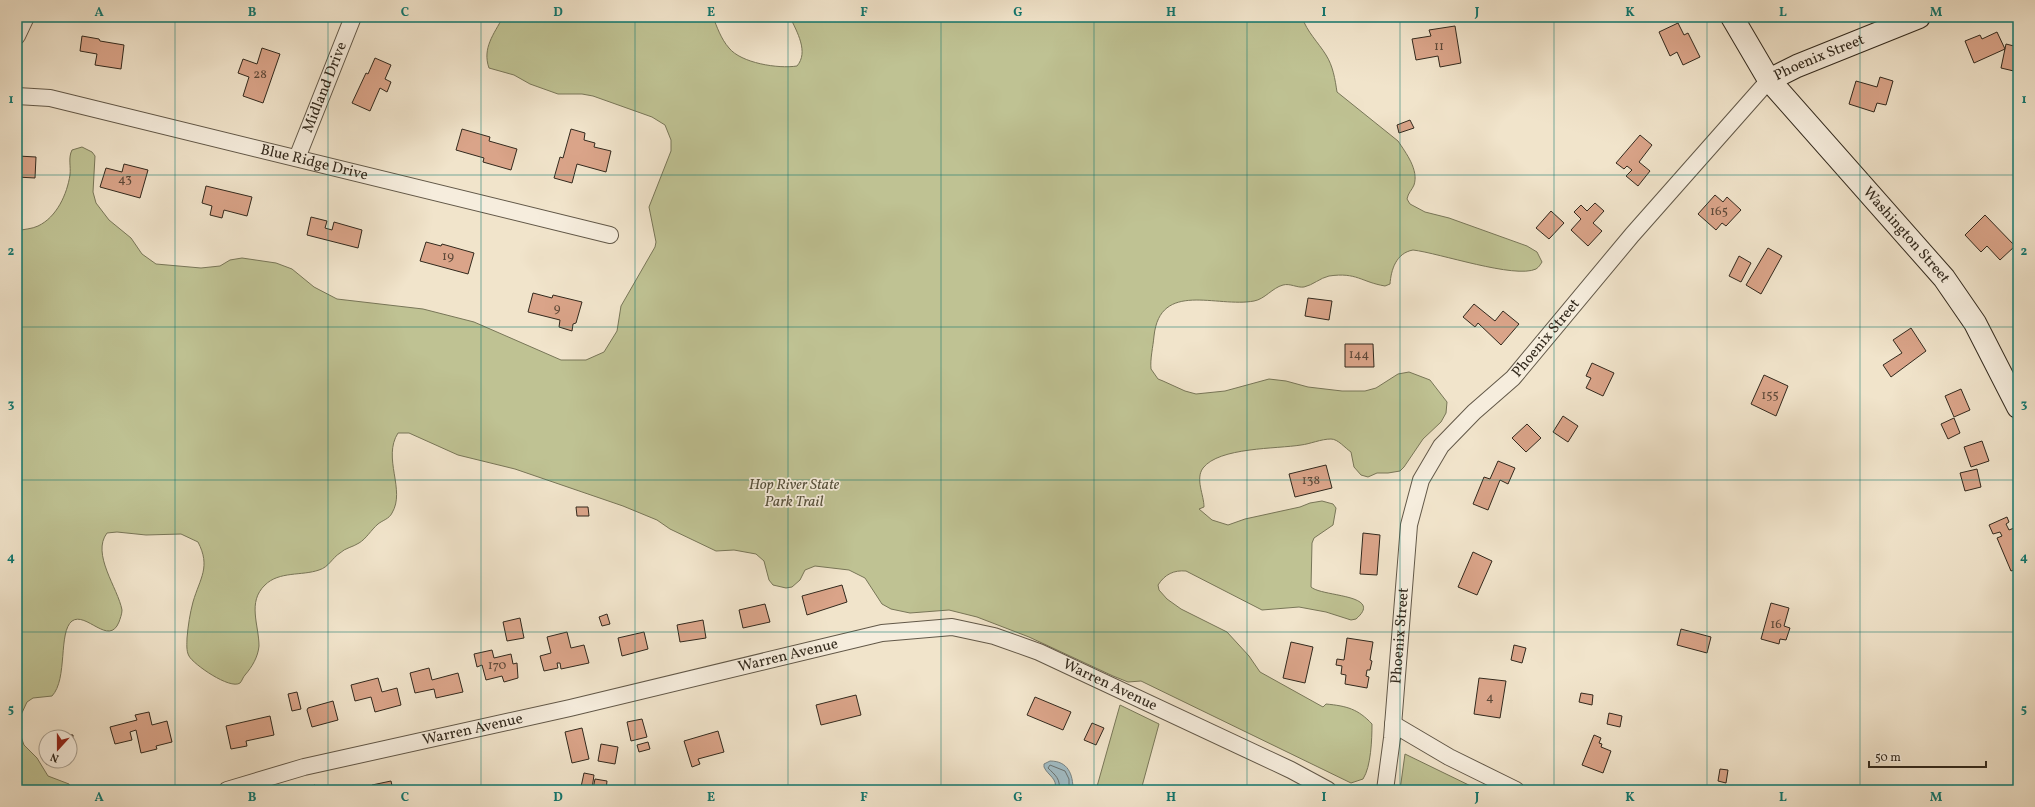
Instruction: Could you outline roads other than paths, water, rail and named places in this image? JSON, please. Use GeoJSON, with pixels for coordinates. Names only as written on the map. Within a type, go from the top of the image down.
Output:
{"type":"FeatureCollection","features":[{"type":"Feature","properties":{"kind":"street"},"geometry":{"type":"LineString","coordinates":[[17,36],[26,17]]}},
{"type":"Feature","properties":{"kind":"street","name":"Midland Drive"},"geometry":{"type":"LineString","coordinates":[[296,158],[353,17]]}},
{"type":"Feature","properties":{"kind":"street","name":"Washington Street"},"geometry":{"type":"LineString","coordinates":[[1732,17],[1769,80],[1944,278],[1975,323],[2018,407]]}},
{"type":"Feature","properties":{"kind":"street","name":"Phoenix Street"},"geometry":{"type":"LineString","coordinates":[[1385,790],[1393,724],[1408,525],[1421,480],[1441,446],[1474,412],[1513,378],[1632,235],[1769,80],[1797,66],[1919,17]]}},
{"type":"Feature","properties":{"kind":"street","name":"Blue Ridge Drive"},"geometry":{"type":"LineString","coordinates":[[17,96],[50,98],[610,235]]}},
{"type":"Feature","properties":{"kind":"street","name":"Warren Avenue"},"geometry":{"type":"LineString","coordinates":[[227,790],[304,767],[570,708],[882,633],[952,627],[994,636],[1039,652],[1291,770],[1328,790]]}},
{"type":"Feature","properties":{"kind":"street"},"geometry":{"type":"LineString","coordinates":[[1393,724],[1449,757],[1516,790]]}},
{"type":"Feature","properties":{"kind":"water"},"geometry":{"type":"Polygon","coordinates":[[[1050,761],[1061,763],[1065,766],[1072,779],[1073,790],[1055,790],[1056,786],[1054,780],[1044,767],[1044,764],[1050,761]]]}},
{"type":"Feature","properties":{"kind":"park label","name":"Hop River State Park Trail"},"geometry":{"type":"Point","coordinates":[794,494]}}]}
